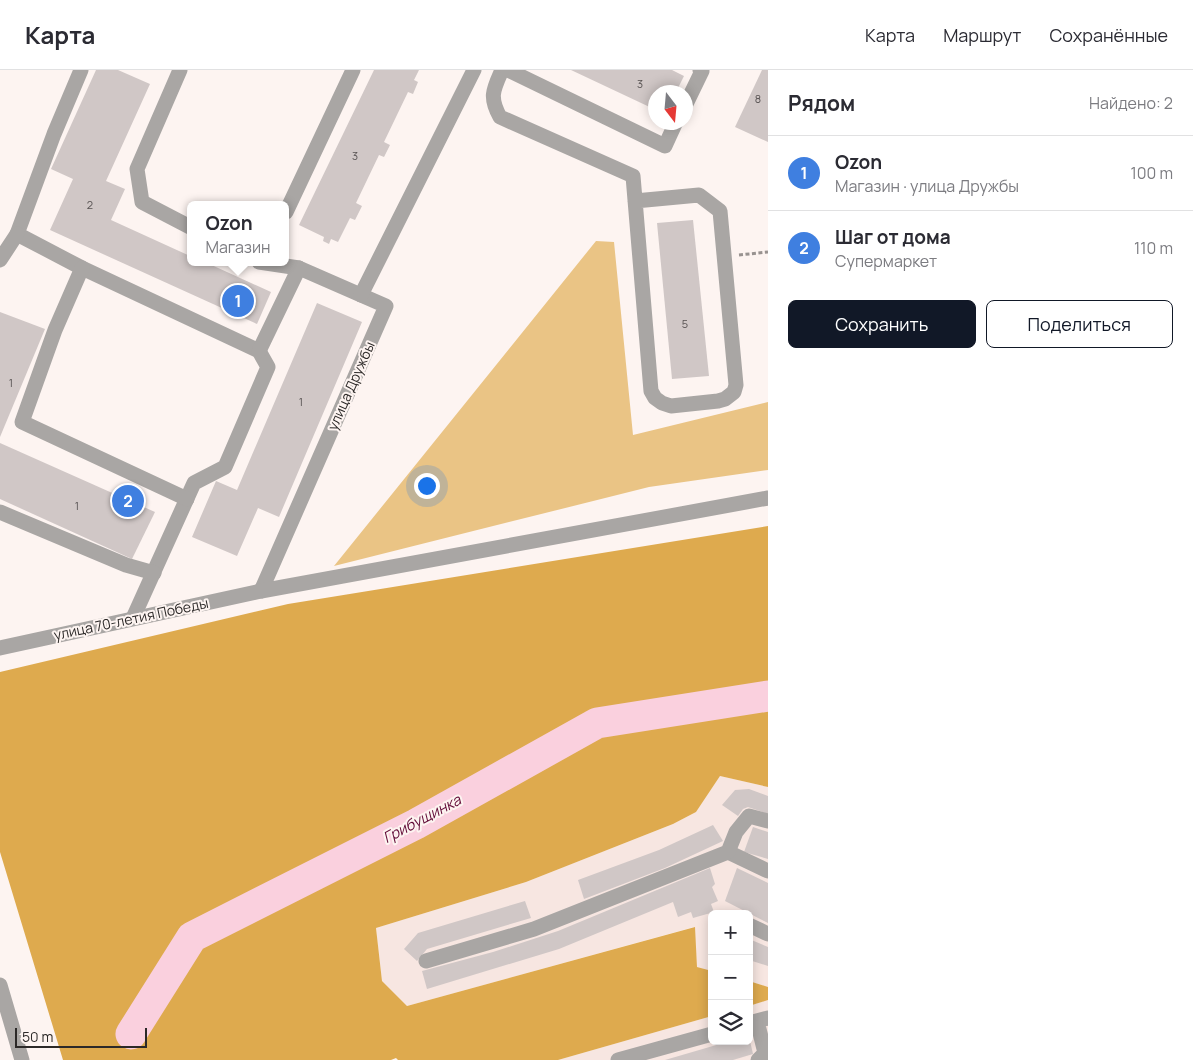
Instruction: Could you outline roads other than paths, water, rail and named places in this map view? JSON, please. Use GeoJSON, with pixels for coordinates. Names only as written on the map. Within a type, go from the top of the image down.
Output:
{"type":"FeatureCollection","features":[{"type":"Feature","properties":{"kind":"street"},"geometry":{"type":"LineString","coordinates":[[0,260],[17,234],[80,70]]}},
{"type":"Feature","properties":{"kind":"street"},"geometry":{"type":"LineString","coordinates":[[180,70],[137,169],[142,202],[187,225]]}},
{"type":"Feature","properties":{"kind":"street"},"geometry":{"type":"LineString","coordinates":[[289,206],[353,70]]}},
{"type":"Feature","properties":{"kind":"street"},"geometry":{"type":"LineString","coordinates":[[361,295],[474,70]]}},
{"type":"Feature","properties":{"kind":"street"},"geometry":{"type":"LineString","coordinates":[[502,70],[493,92],[493,104],[500,117],[633,176],[635,201],[651,391],[655,398],[671,406],[725,399],[734,392],[736,385],[720,211],[699,195],[635,201]]}},
{"type":"Feature","properties":{"kind":"street"},"geometry":{"type":"LineString","coordinates":[[508,70],[665,146],[672,130]]}},
{"type":"Feature","properties":{"kind":"street"},"geometry":{"type":"LineString","coordinates":[[693,90],[702,71],[700,70]]}},
{"type":"Feature","properties":{"kind":"street"},"geometry":{"type":"LineString","coordinates":[[17,234],[82,268],[259,351],[268,367],[225,467],[194,483],[133,618]]}},
{"type":"Feature","properties":{"kind":"street","name":"улица Дружбы"},"geometry":{"type":"LineString","coordinates":[[261,591],[386,306],[299,268],[283,266]]}},
{"type":"Feature","properties":{"kind":"street"},"geometry":{"type":"LineString","coordinates":[[82,268],[55,330],[22,422],[187,499]]}},
{"type":"Feature","properties":{"kind":"street"},"geometry":{"type":"LineString","coordinates":[[259,351],[299,268]]}},
{"type":"Feature","properties":{"kind":"street","name":"улица 70-летия Победы"},"geometry":{"type":"LineString","coordinates":[[0,648],[261,591],[768,498]]}},
{"type":"Feature","properties":{"kind":"street"},"geometry":{"type":"LineString","coordinates":[[0,512],[126,565],[154,573]]}},
{"type":"Feature","properties":{"kind":"street"},"geometry":{"type":"LineString","coordinates":[[426,961],[534,929],[728,852],[736,832],[749,816],[768,821]]}},
{"type":"Feature","properties":{"kind":"street"},"geometry":{"type":"LineString","coordinates":[[728,852],[768,871]]}},
{"type":"Feature","properties":{"kind":"street"},"geometry":{"type":"LineString","coordinates":[[753,927],[768,934]]}},
{"type":"Feature","properties":{"kind":"street"},"geometry":{"type":"LineString","coordinates":[[0,985],[22,1060]]}},
{"type":"Feature","properties":{"kind":"street"},"geometry":{"type":"LineString","coordinates":[[753,1023],[768,1018]]}},
{"type":"Feature","properties":{"kind":"street"},"geometry":{"type":"LineString","coordinates":[[753,1026],[759,1029],[765,1053],[758,1060]]}},
{"type":"Feature","properties":{"kind":"street"},"geometry":{"type":"LineString","coordinates":[[618,1060],[708,1035]]}},
{"type":"Feature","properties":{"kind":"waterway","name":"Грибущинка"},"geometry":{"type":"LineString","coordinates":[[131,1034],[192,937],[416,824],[597,723],[768,696]]}},
{"type":"Feature","properties":{"kind":"place","name":"Ozon"},"geometry":{"type":"Point","coordinates":[238,301]}},
{"type":"Feature","properties":{"kind":"place","name":"Шаг от дома"},"geometry":{"type":"Point","coordinates":[128,501]}}]}
